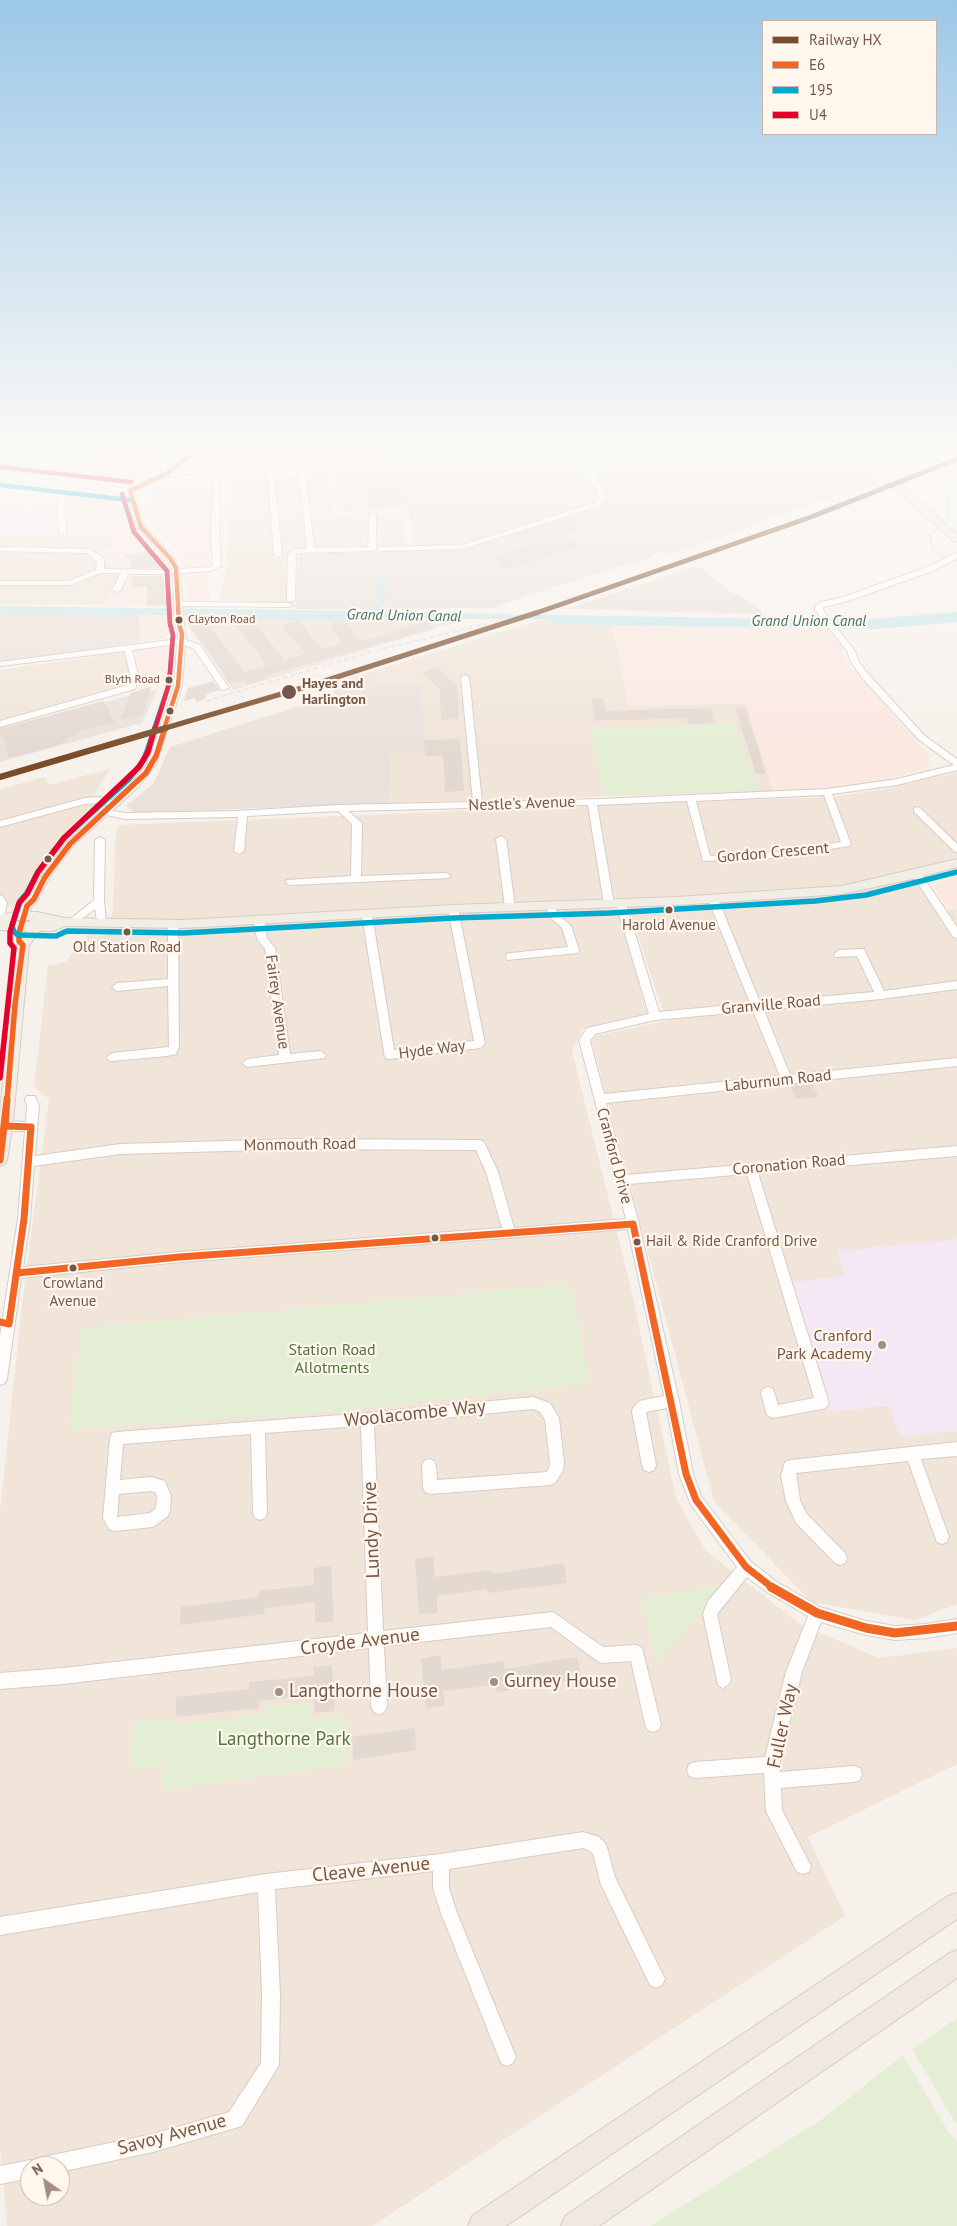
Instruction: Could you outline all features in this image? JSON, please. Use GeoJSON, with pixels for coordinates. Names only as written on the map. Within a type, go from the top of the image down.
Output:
{"type":"FeatureCollection","features":[{"type":"Feature","properties":{"kind":"highway"},"geometry":{"type":"LineString","coordinates":[[482,2226],[957,1905]]}},
{"type":"Feature","properties":{"kind":"highway"},"geometry":{"type":"LineString","coordinates":[[575,2226],[957,1963]]}},
{"type":"Feature","properties":{"kind":"main road"},"geometry":{"type":"LineString","coordinates":[[0,919],[36,922],[56,927],[68,922],[173,924],[453,909],[550,907],[713,899],[842,890],[917,874],[957,863]]}},
{"type":"Feature","properties":{"kind":"main road"},"geometry":{"type":"LineString","coordinates":[[0,926],[22,921]]}},
{"type":"Feature","properties":{"kind":"main road"},"geometry":{"type":"LineString","coordinates":[[22,921],[19,941],[23,945]]}},
{"type":"Feature","properties":{"kind":"main road"},"geometry":{"type":"LineString","coordinates":[[0,1160],[23,945],[30,939],[36,922]]}},
{"type":"Feature","properties":{"kind":"street"},"geometry":{"type":"LineString","coordinates":[[0,549],[88,551],[100,558],[102,564],[100,571]]}},
{"type":"Feature","properties":{"kind":"street"},"geometry":{"type":"LineString","coordinates":[[22,921],[28,904],[34,900],[45,877],[70,844],[146,774],[152,764],[177,689],[182,641],[177,571],[170,558],[161,549]]}},
{"type":"Feature","properties":{"kind":"street"},"geometry":{"type":"LineString","coordinates":[[0,583],[70,583],[100,571],[210,569],[217,566],[217,549]]}},
{"type":"Feature","properties":{"kind":"street"},"geometry":{"type":"LineString","coordinates":[[277,549],[278,555]]}},
{"type":"Feature","properties":{"kind":"street"},"geometry":{"type":"LineString","coordinates":[[180,609],[290,602],[292,555],[298,551],[371,549]]}},
{"type":"Feature","properties":{"kind":"street"},"geometry":{"type":"LineString","coordinates":[[380,549],[385,549]]}},
{"type":"Feature","properties":{"kind":"street"},"geometry":{"type":"LineString","coordinates":[[952,558],[845,599],[819,606],[822,614],[851,651],[854,662],[866,677],[922,738],[954,766]]}},
{"type":"Feature","properties":{"kind":"street"},"geometry":{"type":"LineString","coordinates":[[117,590],[126,571]]}},
{"type":"Feature","properties":{"kind":"street"},"geometry":{"type":"LineString","coordinates":[[0,664],[182,641],[193,644],[225,688]]}},
{"type":"Feature","properties":{"kind":"street"},"geometry":{"type":"LineString","coordinates":[[0,724],[132,687],[135,679],[128,648]]}},
{"type":"Feature","properties":{"kind":"street"},"geometry":{"type":"LineString","coordinates":[[181,654],[188,650],[199,651]]}},
{"type":"Feature","properties":{"kind":"street"},"geometry":{"type":"LineString","coordinates":[[465,677],[478,805]]}},
{"type":"Feature","properties":{"kind":"street","name":"Nestle's Avenue"},"geometry":{"type":"LineString","coordinates":[[104,812],[125,816],[243,814],[341,809],[691,799],[827,792],[890,783],[936,769],[954,766]]}},
{"type":"Feature","properties":{"kind":"street","name":"Gordon Crescent"},"geometry":{"type":"LineString","coordinates":[[691,799],[706,859],[711,859],[775,855],[846,844],[827,792]]}},
{"type":"Feature","properties":{"kind":"street"},"geometry":{"type":"LineString","coordinates":[[0,824],[85,801],[99,800],[115,803]]}},
{"type":"Feature","properties":{"kind":"street"},"geometry":{"type":"LineString","coordinates":[[592,802],[615,904],[655,1016]]}},
{"type":"Feature","properties":{"kind":"street"},"geometry":{"type":"LineString","coordinates":[[341,809],[357,823],[356,880]]}},
{"type":"Feature","properties":{"kind":"street"},"geometry":{"type":"LineString","coordinates":[[357,823],[378,809]]}},
{"type":"Feature","properties":{"kind":"street"},"geometry":{"type":"LineString","coordinates":[[917,810],[957,848]]}},
{"type":"Feature","properties":{"kind":"street"},"geometry":{"type":"LineString","coordinates":[[239,851],[243,814]]}},
{"type":"Feature","properties":{"kind":"street"},"geometry":{"type":"LineString","coordinates":[[502,839],[510,907]]}},
{"type":"Feature","properties":{"kind":"street"},"geometry":{"type":"LineString","coordinates":[[100,840],[99,901],[101,923]]}},
{"type":"Feature","properties":{"kind":"street"},"geometry":{"type":"LineString","coordinates":[[917,874],[957,935]]}},
{"type":"Feature","properties":{"kind":"street"},"geometry":{"type":"LineString","coordinates":[[290,882],[446,876]]}},
{"type":"Feature","properties":{"kind":"street"},"geometry":{"type":"LineString","coordinates":[[0,898],[2,903],[0,914]]}},
{"type":"Feature","properties":{"kind":"street"},"geometry":{"type":"LineString","coordinates":[[713,899],[755,1006],[787,1080]]}},
{"type":"Feature","properties":{"kind":"street"},"geometry":{"type":"LineString","coordinates":[[34,900],[38,903],[36,922]]}},
{"type":"Feature","properties":{"kind":"street"},"geometry":{"type":"LineString","coordinates":[[68,922],[99,901]]}},
{"type":"Feature","properties":{"kind":"street"},"geometry":{"type":"LineString","coordinates":[[511,957],[574,950],[566,926],[556,917],[550,907]]}},
{"type":"Feature","properties":{"kind":"street","name":"Hyde Way"},"geometry":{"type":"LineString","coordinates":[[366,914],[389,1055],[480,1044],[453,909]]}},
{"type":"Feature","properties":{"kind":"street","name":"Fairey Avenue"},"geometry":{"type":"LineString","coordinates":[[259,920],[262,939],[270,948],[285,1058]]}},
{"type":"Feature","properties":{"kind":"street"},"geometry":{"type":"LineString","coordinates":[[112,1056],[172,1051],[174,1047],[173,924]]}},
{"type":"Feature","properties":{"kind":"street"},"geometry":{"type":"LineString","coordinates":[[839,954],[871,951]]}},
{"type":"Feature","properties":{"kind":"street"},"geometry":{"type":"LineString","coordinates":[[860,952],[881,995]]}},
{"type":"Feature","properties":{"kind":"street"},"geometry":{"type":"LineString","coordinates":[[117,987],[173,982]]}},
{"type":"Feature","properties":{"kind":"street","name":"Granville Road"},"geometry":{"type":"LineString","coordinates":[[587,1035],[591,1031],[655,1016],[881,995],[957,985]]}},
{"type":"Feature","properties":{"kind":"street","name":"Cranford Drive"},"geometry":{"type":"LineString","coordinates":[[587,1035],[584,1044],[633,1224],[686,1474],[696,1500],[746,1567],[772,1587],[817,1613],[866,1628],[895,1633],[957,1626]]}},
{"type":"Feature","properties":{"kind":"street","name":"Fairey Avenue"},"geometry":{"type":"LineString","coordinates":[[247,1063],[321,1055]]}},
{"type":"Feature","properties":{"kind":"street","name":"Laburnum Road"},"geometry":{"type":"LineString","coordinates":[[598,1099],[957,1062]]}},
{"type":"Feature","properties":{"kind":"street"},"geometry":{"type":"LineString","coordinates":[[0,1379],[4,1323],[17,1272],[29,1162],[33,1106],[31,1099]]}},
{"type":"Feature","properties":{"kind":"street"},"geometry":{"type":"LineString","coordinates":[[4,1123],[31,1127]]}},
{"type":"Feature","properties":{"kind":"street","name":"Monmouth Road"},"geometry":{"type":"LineString","coordinates":[[29,1162],[120,1149],[297,1144],[480,1145],[492,1172],[509,1232]]}},
{"type":"Feature","properties":{"kind":"street","name":"Coronation Road"},"geometry":{"type":"LineString","coordinates":[[621,1180],[957,1150]]}},
{"type":"Feature","properties":{"kind":"street"},"geometry":{"type":"LineString","coordinates":[[751,1169],[822,1404],[773,1412],[768,1393]]}},
{"type":"Feature","properties":{"kind":"street"},"geometry":{"type":"LineString","coordinates":[[17,1272],[180,1257],[633,1224]]}},
{"type":"Feature","properties":{"kind":"street"},"geometry":{"type":"LineString","coordinates":[[649,1465],[639,1412],[640,1408],[644,1405],[672,1401]]}},
{"type":"Feature","properties":{"kind":"street","name":"Woolacombe Way"},"geometry":{"type":"LineString","coordinates":[[113,1488],[116,1438],[258,1429],[533,1403],[546,1407],[552,1418],[557,1462],[556,1471],[550,1478],[430,1487],[429,1466]]}},
{"type":"Feature","properties":{"kind":"street","name":"Lundy Drive"},"geometry":{"type":"LineString","coordinates":[[367,1419],[379,1707]]}},
{"type":"Feature","properties":{"kind":"street"},"geometry":{"type":"LineString","coordinates":[[258,1429],[260,1513]]}},
{"type":"Feature","properties":{"kind":"street"},"geometry":{"type":"LineString","coordinates":[[840,1558],[801,1518],[793,1501],[788,1476],[790,1467],[957,1449]]}},
{"type":"Feature","properties":{"kind":"street"},"geometry":{"type":"LineString","coordinates":[[912,1453],[942,1537]]}},
{"type":"Feature","properties":{"kind":"street"},"geometry":{"type":"LineString","coordinates":[[722,1680],[710,1614],[713,1606],[746,1567]]}},
{"type":"Feature","properties":{"kind":"street","name":"Fuller Way"},"geometry":{"type":"LineString","coordinates":[[803,1866],[774,1811],[771,1764],[794,1672],[817,1613]]}},
{"type":"Feature","properties":{"kind":"street","name":"Croyde Avenue"},"geometry":{"type":"LineString","coordinates":[[0,1681],[63,1676],[553,1619],[601,1655],[637,1653],[653,1724]]}},
{"type":"Feature","properties":{"kind":"street"},"geometry":{"type":"LineString","coordinates":[[695,1770],[771,1764]]}},
{"type":"Feature","properties":{"kind":"street"},"geometry":{"type":"LineString","coordinates":[[772,1781],[854,1774]]}},
{"type":"Feature","properties":{"kind":"street","name":"Cleave Avenue"},"geometry":{"type":"LineString","coordinates":[[0,1926],[266,1882],[440,1862],[583,1840],[593,1843],[600,1850],[607,1879],[656,1979]]}},
{"type":"Feature","properties":{"kind":"street"},"geometry":{"type":"LineString","coordinates":[[440,1862],[441,1888],[448,1913],[507,2056]]}},
{"type":"Feature","properties":{"kind":"street","name":"Savoy Avenue"},"geometry":{"type":"LineString","coordinates":[[70,2160],[153,2143],[235,2119],[270,2065],[271,1994],[266,1882]]}},
{"type":"Feature","properties":{"kind":"street"},"geometry":{"type":"LineString","coordinates":[[0,2175],[20,2171]]}},
{"type":"Feature","properties":{"kind":"shaded area"},"geometry":{"type":"Polygon","coordinates":[[[0,549],[111,549],[104,557],[119,576],[104,604],[0,605],[0,549]]]}},
{"type":"Feature","properties":{"kind":"shaded area"},"geometry":{"type":"Polygon","coordinates":[[[105,549],[151,549],[170,570],[174,607],[104,604],[119,576],[98,552],[105,549]]]}},
{"type":"Feature","properties":{"kind":"shaded area"},"geometry":{"type":"Polygon","coordinates":[[[174,549],[210,549],[210,602],[188,602],[183,561],[178,558],[178,553],[174,549]]]}},
{"type":"Feature","properties":{"kind":"shaded area"},"geometry":{"type":"Polygon","coordinates":[[[227,549],[323,549],[291,550],[286,555],[288,604],[219,600],[225,576],[227,549]]]}},
{"type":"Feature","properties":{"kind":"shaded area"},"geometry":{"type":"Polygon","coordinates":[[[686,549],[669,554],[662,550],[649,558],[492,608],[295,609],[299,554],[416,550],[686,549]]]}},
{"type":"Feature","properties":{"kind":"shaded area"},"geometry":{"type":"Polygon","coordinates":[[[698,566],[730,591],[759,607],[762,614],[566,609],[698,566]]]}},
{"type":"Feature","properties":{"kind":"shaded area"},"geometry":{"type":"Polygon","coordinates":[[[0,613],[139,616],[141,642],[0,663],[0,613]]]}},
{"type":"Feature","properties":{"kind":"shaded area"},"geometry":{"type":"Polygon","coordinates":[[[184,615],[194,617],[341,622],[374,619],[457,620],[470,618],[233,690],[184,615]]]}},
{"type":"Feature","properties":{"kind":"shaded area"},"geometry":{"type":"Polygon","coordinates":[[[139,616],[172,616],[171,631],[165,638],[141,642],[139,616]]]}},
{"type":"Feature","properties":{"kind":"shaded area"},"geometry":{"type":"Polygon","coordinates":[[[543,619],[557,624],[612,624],[628,706],[746,703],[773,791],[389,803],[391,752],[424,751],[382,683],[362,685],[355,677],[543,619]]]}},
{"type":"Feature","properties":{"kind":"shaded area"},"geometry":{"type":"Polygon","coordinates":[[[612,624],[827,628],[841,645],[843,659],[927,753],[930,768],[886,779],[830,788],[773,791],[746,703],[628,706],[612,624]]]}},
{"type":"Feature","properties":{"kind":"shaded area"},"geometry":{"type":"Polygon","coordinates":[[[165,645],[172,649],[172,675],[139,681],[135,649],[165,645]]]}},
{"type":"Feature","properties":{"kind":"shaded area"},"geometry":{"type":"Polygon","coordinates":[[[125,652],[132,688],[0,721],[0,670],[125,652]]]}},
{"type":"Feature","properties":{"kind":"shaded area"},"geometry":{"type":"Polygon","coordinates":[[[355,677],[362,685],[382,683],[421,685],[424,752],[391,752],[389,803],[135,813],[126,806],[154,783],[170,747],[335,695],[330,685],[355,677]]]}},
{"type":"Feature","properties":{"kind":"shaded area"},"geometry":{"type":"Polygon","coordinates":[[[157,689],[142,723],[0,762],[0,728],[157,689]]]}},
{"type":"Feature","properties":{"kind":"shaded area"},"geometry":{"type":"Polygon","coordinates":[[[110,769],[94,796],[92,814],[55,851],[20,906],[0,909],[0,789],[45,777],[48,785],[110,769]]]}},
{"type":"Feature","properties":{"kind":"shaded area"},"geometry":{"type":"Polygon","coordinates":[[[957,772],[957,857],[910,871],[937,914],[957,908],[957,1604],[915,1620],[811,1602],[714,1501],[592,1042],[596,1036],[666,1021],[630,911],[614,897],[597,805],[833,797],[891,788],[957,772]]]}},
{"type":"Feature","properties":{"kind":"shaded area"},"geometry":{"type":"Polygon","coordinates":[[[588,806],[604,900],[619,912],[647,1013],[582,1029],[572,1051],[630,1285],[676,1498],[706,1551],[800,1624],[879,1658],[957,1648],[957,1764],[808,1837],[845,1916],[372,2226],[7,2226],[0,2146],[0,1512],[22,1304],[49,1099],[34,1087],[48,966],[65,962],[74,950],[88,949],[86,935],[105,936],[113,911],[115,842],[118,825],[588,806]]]}},
{"type":"Feature","properties":{"kind":"shaded area"},"geometry":{"type":"Polygon","coordinates":[[[957,876],[957,908],[949,911],[932,884],[957,876]]]}},
{"type":"Feature","properties":{"kind":"shaded area","name":"Cranford Park Academy"},"geometry":{"type":"Polygon","coordinates":[[[957,1239],[957,1431],[900,1437],[888,1406],[828,1412],[786,1283],[845,1276],[837,1251],[957,1239]]]}},
{"type":"Feature","properties":{"kind":"green space"},"geometry":{"type":"Polygon","coordinates":[[[735,723],[759,789],[605,796],[590,729],[735,723]]]}},
{"type":"Feature","properties":{"kind":"green space","name":"Station Road Allotments"},"geometry":{"type":"Polygon","coordinates":[[[571,1284],[589,1383],[339,1411],[69,1429],[81,1328],[571,1284]]]}},
{"type":"Feature","properties":{"kind":"green space"},"geometry":{"type":"Polygon","coordinates":[[[724,1585],[656,1664],[642,1598],[724,1585]]]}},
{"type":"Feature","properties":{"kind":"green space","name":"Langthorne Park"},"geometry":{"type":"Polygon","coordinates":[[[310,1702],[311,1720],[346,1715],[347,1765],[163,1790],[163,1765],[131,1768],[133,1723],[171,1719],[172,1725],[234,1718],[263,1714],[263,1707],[310,1702]]]}},
{"type":"Feature","properties":{"kind":"green space"},"geometry":{"type":"Polygon","coordinates":[[[957,2018],[957,2125],[912,2049],[957,2018]]]}},
{"type":"Feature","properties":{"kind":"green space"},"geometry":{"type":"Polygon","coordinates":[[[903,2055],[949,2133],[957,2141],[957,2226],[650,2226],[821,2120],[903,2055]]]}},
{"type":"Feature","properties":{"kind":"water","name":"Grand Union Canal"},"geometry":{"type":"Polygon","coordinates":[[[0,606],[362,611],[373,608],[385,608],[391,611],[495,614],[858,620],[957,612],[957,622],[876,629],[557,624],[543,619],[374,619],[341,622],[194,617],[184,615],[3,614],[0,613],[0,606]]]}},
{"type":"Feature","properties":{"kind":"building"},"geometry":{"type":"Polygon","coordinates":[[[518,549],[571,549],[507,569],[493,556],[518,549]]]}},
{"type":"Feature","properties":{"kind":"building"},"geometry":{"type":"Polygon","coordinates":[[[153,551],[163,559],[168,568],[131,568],[131,563],[124,555],[153,551]]]}},
{"type":"Feature","properties":{"kind":"building"},"geometry":{"type":"Polygon","coordinates":[[[131,576],[163,576],[165,595],[170,594],[171,605],[147,605],[147,586],[132,588],[131,576]]]}},
{"type":"Feature","properties":{"kind":"building"},"geometry":{"type":"Polygon","coordinates":[[[238,615],[242,621],[252,619],[284,660],[305,654],[285,629],[284,625],[288,621],[290,624],[299,621],[322,649],[343,643],[331,629],[334,621],[337,624],[345,622],[361,641],[426,622],[434,629],[281,671],[264,677],[266,679],[247,685],[244,680],[229,684],[224,677],[226,677],[188,625],[191,619],[203,617],[244,672],[267,665],[237,627],[238,615]]]}},
{"type":"Feature","properties":{"kind":"building"},"geometry":{"type":"Polygon","coordinates":[[[437,667],[457,686],[459,719],[441,720],[440,690],[422,672],[437,667]]]}},
{"type":"Feature","properties":{"kind":"building"},"geometry":{"type":"Polygon","coordinates":[[[213,681],[220,690],[207,694],[205,699],[197,702],[194,698],[184,701],[188,688],[213,681]]]}},
{"type":"Feature","properties":{"kind":"building"},"geometry":{"type":"Polygon","coordinates":[[[151,687],[143,715],[121,719],[131,693],[151,687]]]}},
{"type":"Feature","properties":{"kind":"building"},"geometry":{"type":"Polygon","coordinates":[[[603,698],[605,711],[711,708],[714,723],[692,724],[688,723],[687,718],[595,721],[591,699],[603,698]]]}},
{"type":"Feature","properties":{"kind":"building"},"geometry":{"type":"Polygon","coordinates":[[[103,701],[115,722],[78,732],[59,745],[9,758],[5,747],[8,746],[0,733],[0,729],[103,701]]]}},
{"type":"Feature","properties":{"kind":"building"},"geometry":{"type":"Polygon","coordinates":[[[745,707],[766,774],[756,774],[735,708],[745,707]]]}},
{"type":"Feature","properties":{"kind":"building"},"geometry":{"type":"Polygon","coordinates":[[[460,739],[464,791],[445,792],[443,756],[425,756],[424,740],[460,739]]]}},
{"type":"Feature","properties":{"kind":"building"},"geometry":{"type":"Polygon","coordinates":[[[812,1083],[818,1097],[796,1099],[790,1085],[812,1083]]]}},
{"type":"Feature","properties":{"kind":"building"},"geometry":{"type":"Polygon","coordinates":[[[433,1556],[435,1577],[491,1570],[492,1574],[564,1563],[567,1583],[487,1593],[487,1589],[437,1596],[437,1613],[419,1615],[415,1559],[433,1556]]]}},
{"type":"Feature","properties":{"kind":"building"},"geometry":{"type":"Polygon","coordinates":[[[331,1565],[334,1622],[315,1623],[315,1602],[265,1608],[264,1614],[180,1625],[181,1607],[258,1597],[258,1591],[314,1585],[313,1568],[331,1565]]]}},
{"type":"Feature","properties":{"kind":"building","name":"Gurney House"},"geometry":{"type":"Polygon","coordinates":[[[440,1655],[442,1670],[504,1661],[505,1669],[577,1657],[582,1679],[497,1692],[496,1685],[443,1691],[445,1705],[426,1709],[421,1659],[440,1655]]]}},
{"type":"Feature","properties":{"kind":"building","name":"Langthorne House"},"geometry":{"type":"Polygon","coordinates":[[[332,1665],[335,1711],[315,1713],[314,1695],[259,1701],[259,1708],[176,1717],[176,1697],[249,1689],[249,1682],[314,1676],[313,1667],[332,1665]]]}},
{"type":"Feature","properties":{"kind":"building"},"geometry":{"type":"Polygon","coordinates":[[[415,1728],[416,1750],[353,1760],[352,1737],[415,1728]]]}},
{"type":"Feature","properties":{"kind":"waterway"},"geometry":{"type":"LineString","coordinates":[[933,549],[947,559],[957,561]]}},
{"type":"Feature","properties":{"kind":"waterway","name":"Grand Union Canal"},"geometry":{"type":"LineString","coordinates":[[379,615],[383,579]]}},
{"type":"Feature","properties":{"kind":"railway"},"geometry":{"type":"LineString","coordinates":[[206,701],[374,651],[486,624]]}},
{"type":"Feature","properties":{"kind":"rail line","name":"HX"},"geometry":{"type":"LineString","coordinates":[[0,777],[312,685],[539,612],[720,549]]}},
{"type":"Feature","properties":{"kind":"transit line","name":"195"},"geometry":{"type":"LineString","coordinates":[[148,549],[167,571],[170,624],[173,635],[169,684],[144,760],[128,780],[64,838],[38,872],[27,893],[20,901],[12,926],[14,932],[18,935],[56,936],[67,931],[183,933],[453,918],[610,913],[815,901],[866,895],[957,872]]}},
{"type":"Feature","properties":{"kind":"transit line","name":"U4"},"geometry":{"type":"LineString","coordinates":[[0,1078],[14,948],[10,943],[10,932],[19,903],[27,894],[38,872],[64,838],[139,767],[148,752],[169,684],[173,635],[170,624],[167,571],[148,549]]}},
{"type":"Feature","properties":{"kind":"transit line","name":"E6"},"geometry":{"type":"LineString","coordinates":[[5,1126],[15,1005],[23,945],[19,941],[19,933],[27,906],[34,899],[45,877],[70,844],[146,773],[156,756],[178,686],[182,634],[179,624],[176,568],[161,549]]}},
{"type":"Feature","properties":{"kind":"transit line","name":"E6"},"geometry":{"type":"LineString","coordinates":[[0,1160],[7,1100]]}},
{"type":"Feature","properties":{"kind":"transit line","name":"E6"},"geometry":{"type":"LineString","coordinates":[[0,1322],[9,1324],[24,1219],[31,1127],[5,1126]]}},
{"type":"Feature","properties":{"kind":"transit line","name":"E6"},"geometry":{"type":"LineString","coordinates":[[633,1224],[686,1474],[696,1500],[746,1567],[772,1587],[817,1613],[866,1628],[895,1633],[957,1626]]}},
{"type":"Feature","properties":{"kind":"transit line","name":"E6"},"geometry":{"type":"LineString","coordinates":[[17,1273],[180,1257],[633,1224]]}},
{"type":"Feature","properties":{"kind":"place","name":"Clayton Road"},"geometry":{"type":"Point","coordinates":[179,620]}},
{"type":"Feature","properties":{"kind":"place","name":"Blyth Road"},"geometry":{"type":"Point","coordinates":[169,680]}},
{"type":"Feature","properties":{"kind":"place","name":"Hayes and Harlington"},"geometry":{"type":"Point","coordinates":[289,692]}},
{"type":"Feature","properties":{"kind":"place","name":"Harold Avenue"},"geometry":{"type":"Point","coordinates":[669,910]}},
{"type":"Feature","properties":{"kind":"place","name":"Old Station Road"},"geometry":{"type":"Point","coordinates":[127,932]}},
{"type":"Feature","properties":{"kind":"place","name":"Hail & Ride Cranford Drive"},"geometry":{"type":"Point","coordinates":[637,1242]}},
{"type":"Feature","properties":{"kind":"place","name":"Crowland Avenue"},"geometry":{"type":"Point","coordinates":[73,1268]}},
{"type":"Feature","properties":{"kind":"place","name":"Cranford Park Academy"},"geometry":{"type":"Point","coordinates":[882,1345]}},
{"type":"Feature","properties":{"kind":"place","name":"Gurney House"},"geometry":{"type":"Point","coordinates":[494,1682]}},
{"type":"Feature","properties":{"kind":"place","name":"Langthorne House"},"geometry":{"type":"Point","coordinates":[279,1692]}}]}
